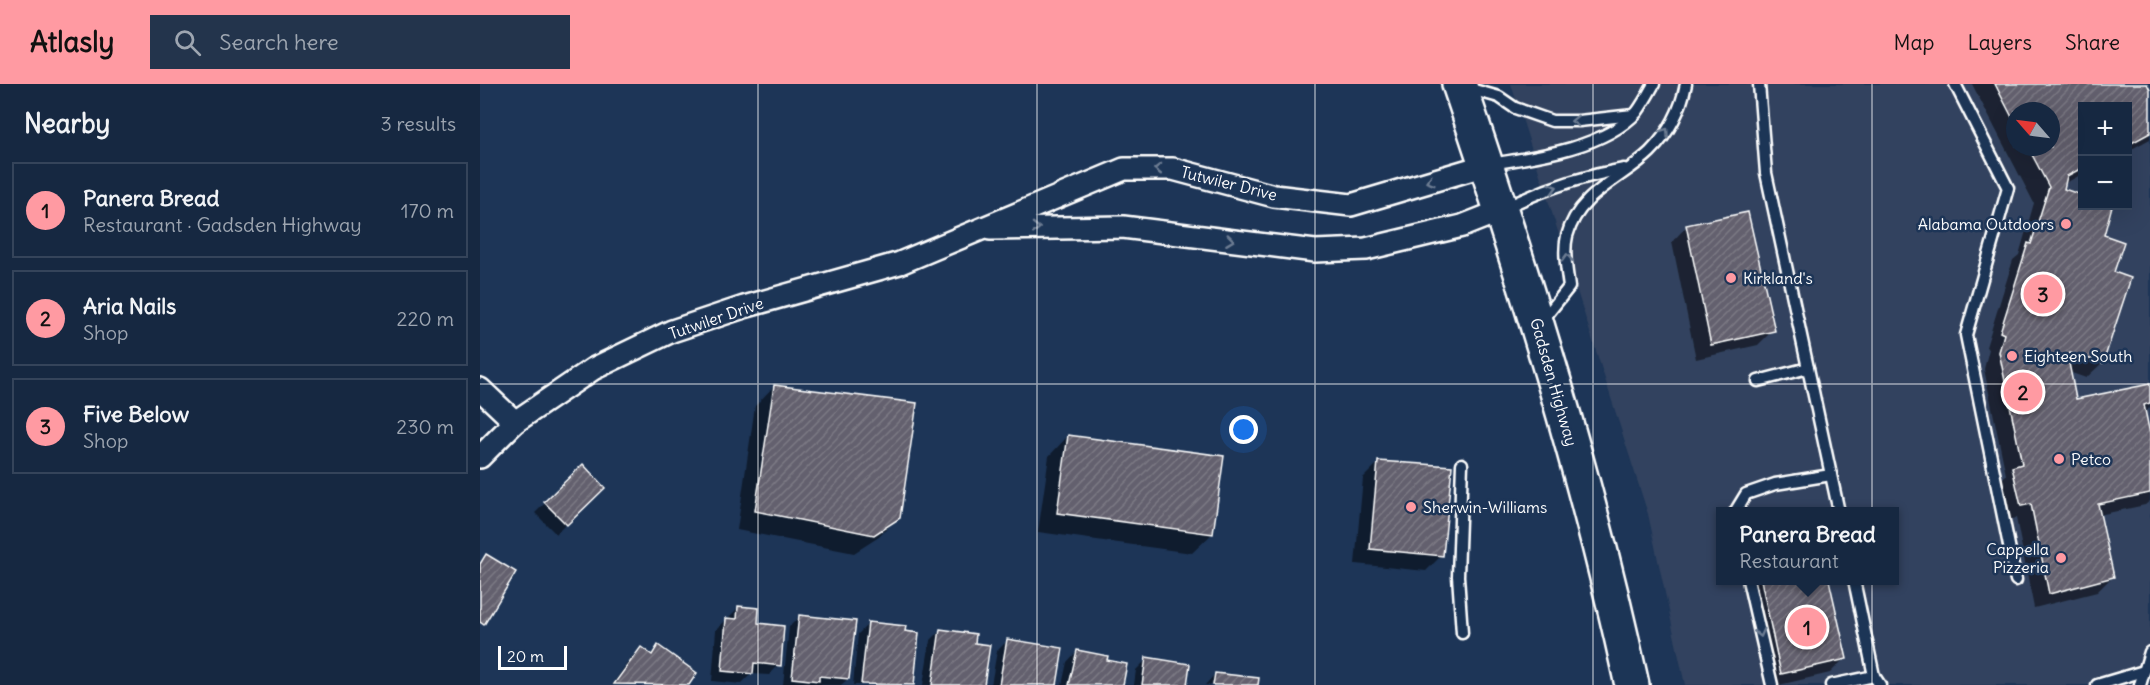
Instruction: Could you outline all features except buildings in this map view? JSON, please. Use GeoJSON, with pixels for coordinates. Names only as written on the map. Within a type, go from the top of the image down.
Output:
{"type":"FeatureCollection","features":[{"type":"Feature","properties":{"kind":"main road","name":"Gadsden Highway"},"geometry":{"type":"LineString","coordinates":[[1460,85],[1538,326],[1588,501],[1632,685]]}},
{"type":"Feature","properties":{"kind":"street","name":"Tutwiler Drive"},"geometry":{"type":"LineString","coordinates":[[480,457],[515,422],[593,369],[672,331],[744,307],[900,263],[1124,169],[1173,169],[1274,196],[1351,205],[1486,165]]}},
{"type":"Feature","properties":{"kind":"street","name":"Tutwiler Drive"},"geometry":{"type":"LineString","coordinates":[[978,229],[1123,226],[1315,251],[1366,249],[1462,226],[1500,211]]}},
{"type":"Feature","properties":{"kind":"street"},"geometry":{"type":"LineString","coordinates":[[480,389],[515,422]]}},
{"type":"Feature","properties":{"kind":"lane"},"geometry":{"type":"LineString","coordinates":[[1486,165],[1535,157],[1598,139],[1618,128],[1633,115],[1654,84]]}},
{"type":"Feature","properties":{"kind":"lane"},"geometry":{"type":"LineString","coordinates":[[1538,326],[1569,287],[1566,263],[1567,237],[1574,218],[1606,184],[1649,153],[1677,114],[1686,84]]}},
{"type":"Feature","properties":{"kind":"lane"},"geometry":{"type":"LineString","coordinates":[[1759,84],[1766,173],[1838,507]]}},
{"type":"Feature","properties":{"kind":"lane"},"geometry":{"type":"LineString","coordinates":[[1955,84],[2008,188],[1966,335],[2016,580]]}},
{"type":"Feature","properties":{"kind":"lane"},"geometry":{"type":"LineString","coordinates":[[1460,85],[1499,98],[1515,108],[1552,121],[1579,121],[1633,115]]}},
{"type":"Feature","properties":{"kind":"lane"},"geometry":{"type":"LineString","coordinates":[[1500,211],[1535,193],[1627,168]]}},
{"type":"Feature","properties":{"kind":"lane"},"geometry":{"type":"LineString","coordinates":[[1758,381],[1808,368]]}},
{"type":"Feature","properties":{"kind":"lane"},"geometry":{"type":"LineString","coordinates":[[1462,464],[1458,576],[1462,633]]}},
{"type":"Feature","properties":{"kind":"lane"},"geometry":{"type":"LineString","coordinates":[[1738,507],[1746,494],[1775,484],[1831,475]]}},
{"type":"Feature","properties":{"kind":"lane"},"geometry":{"type":"LineString","coordinates":[[1749,585],[1772,685]]}},
{"type":"Feature","properties":{"kind":"lane"},"geometry":{"type":"LineString","coordinates":[[1831,685],[1877,680],[1855,585]]}},
{"type":"Feature","properties":{"kind":"lane"},"geometry":{"type":"LineString","coordinates":[[2140,685],[2150,652]]}},
{"type":"Feature","properties":{"kind":"lane"},"geometry":{"type":"LineString","coordinates":[[2097,685],[2144,671]]}},
{"type":"Feature","properties":{"kind":"shaded area"},"geometry":{"type":"Polygon","coordinates":[[[1511,84],[2150,84],[2150,685],[1685,685],[1648,514],[1511,84]]]}},
{"type":"Feature","properties":{"kind":"place","name":"Alabama Outdoors"},"geometry":{"type":"Point","coordinates":[2066,224]}},
{"type":"Feature","properties":{"kind":"place","name":"Kirkland's"},"geometry":{"type":"Point","coordinates":[1731,278]}},
{"type":"Feature","properties":{"kind":"place","name":"Five Below"},"geometry":{"type":"Point","coordinates":[2043,294]}},
{"type":"Feature","properties":{"kind":"place","name":"Eighteen South"},"geometry":{"type":"Point","coordinates":[2012,356]}},
{"type":"Feature","properties":{"kind":"place","name":"Aria Nails"},"geometry":{"type":"Point","coordinates":[2023,392]}},
{"type":"Feature","properties":{"kind":"place","name":"Petco"},"geometry":{"type":"Point","coordinates":[2059,459]}},
{"type":"Feature","properties":{"kind":"place","name":"Sherwin-Williams"},"geometry":{"type":"Point","coordinates":[1411,507]}},
{"type":"Feature","properties":{"kind":"place","name":"Cappella Pizzeria"},"geometry":{"type":"Point","coordinates":[2061,558]}},
{"type":"Feature","properties":{"kind":"place","name":"Panera Bread"},"geometry":{"type":"Point","coordinates":[1807,627]}}]}
